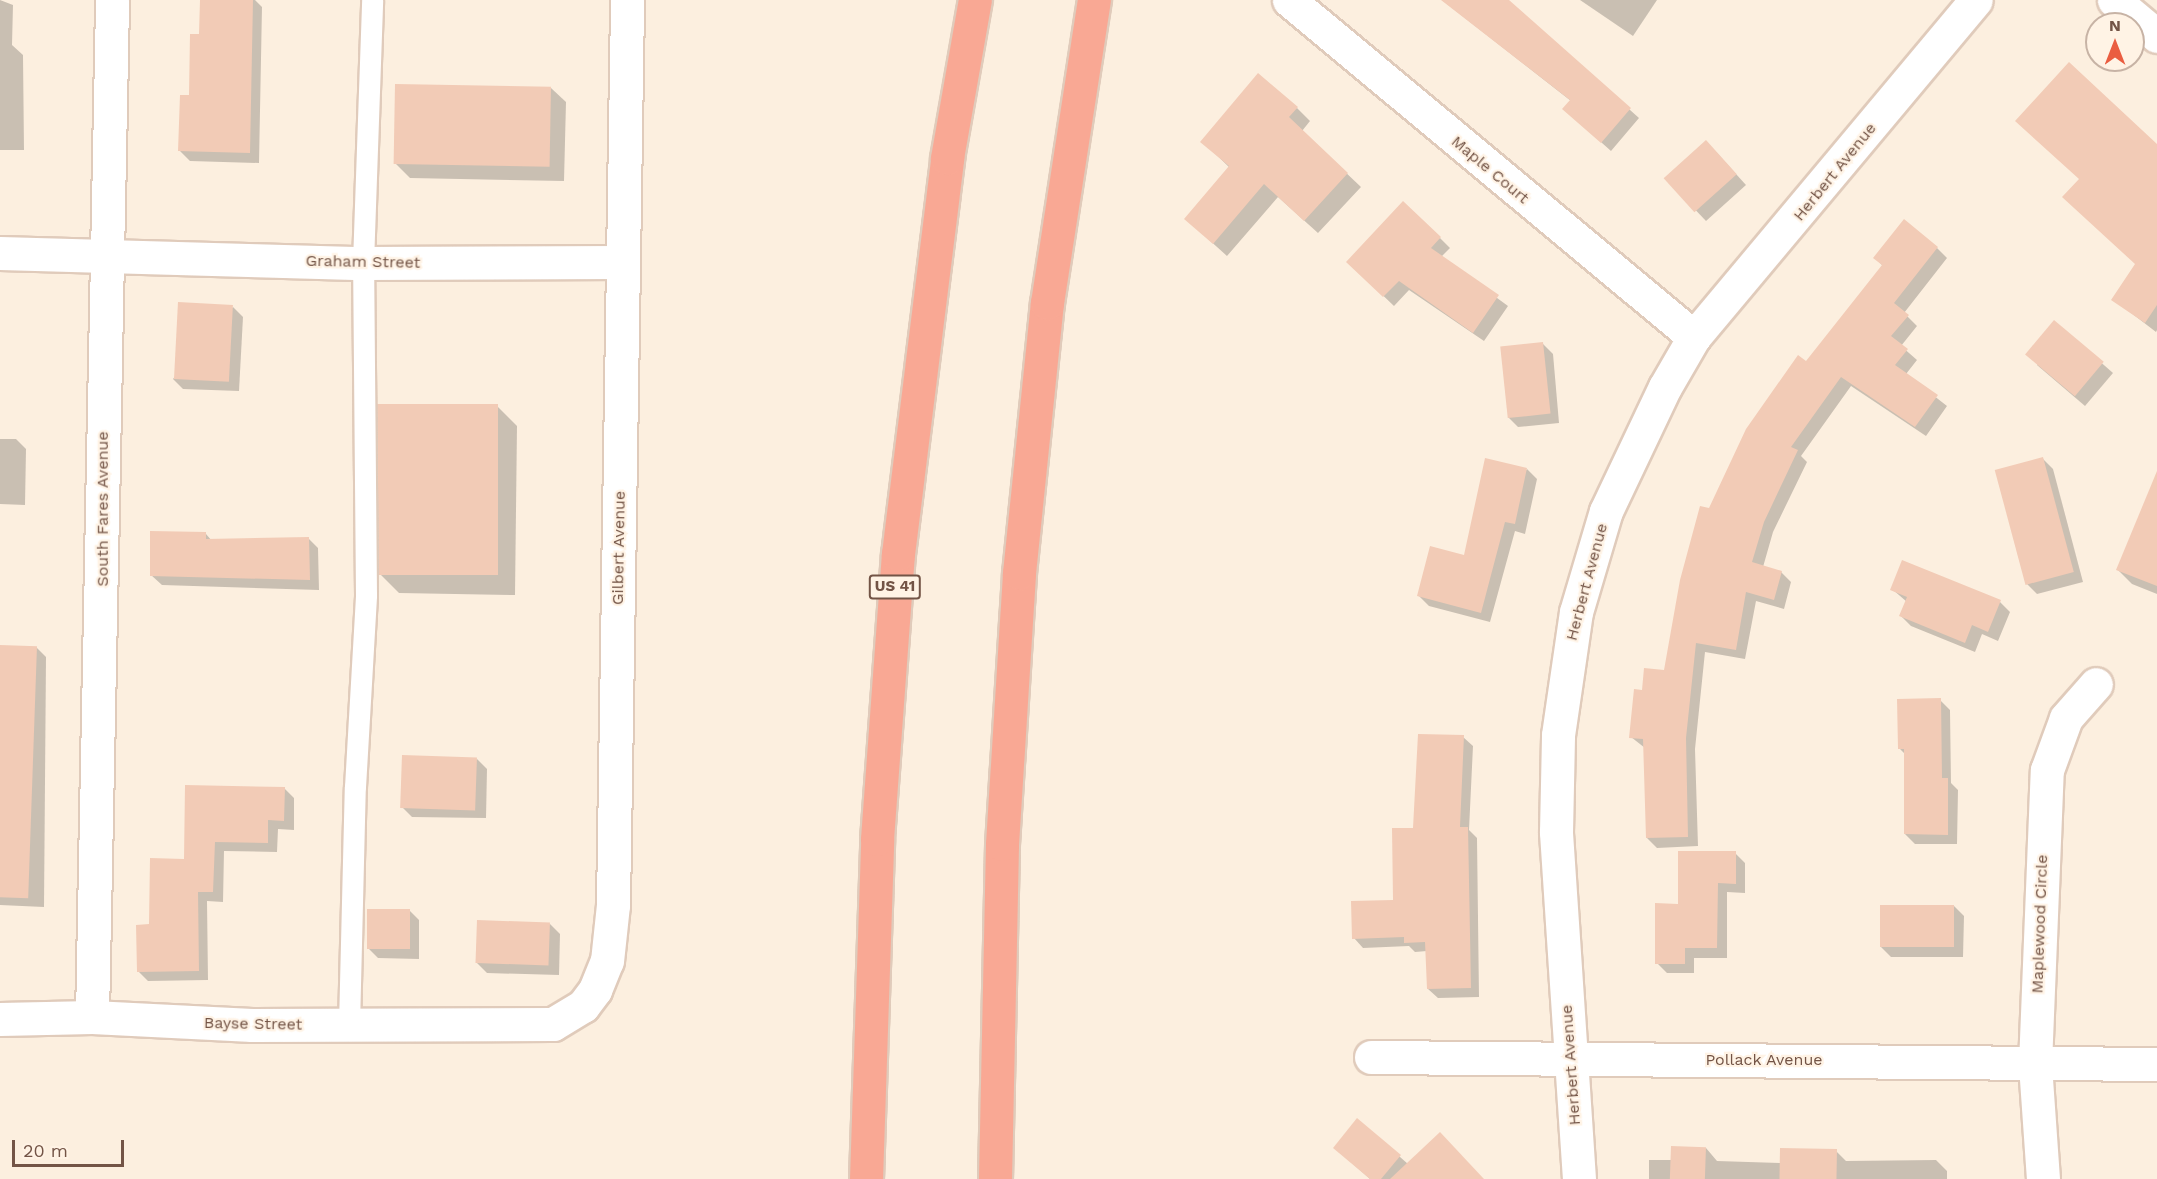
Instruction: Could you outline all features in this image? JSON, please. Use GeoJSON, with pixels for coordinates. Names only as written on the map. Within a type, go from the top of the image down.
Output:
{"type":"FeatureCollection","features":[{"type":"Feature","properties":{"kind":"highway","name":"US 41"},"geometry":{"type":"LineString","coordinates":[[867,1179],[877,839],[898,554],[946,169],[975,0]]}},
{"type":"Feature","properties":{"kind":"highway"},"geometry":{"type":"LineString","coordinates":[[995,1179],[1002,844],[1019,573],[1047,303],[1094,0]]}},
{"type":"Feature","properties":{"kind":"street","name":"South Fares Avenue"},"geometry":{"type":"LineString","coordinates":[[92,1017],[102,654],[105,255],[112,0]]}},
{"type":"Feature","properties":{"kind":"street","name":"Gilbert Avenue"},"geometry":{"type":"LineString","coordinates":[[506,1026],[553,1024],[583,1006],[608,961],[616,825],[621,262],[627,0]]}},
{"type":"Feature","properties":{"kind":"street","name":"Maple Court"},"geometry":{"type":"LineString","coordinates":[[1288,0],[1694,337]]}},
{"type":"Feature","properties":{"kind":"street","name":"Herbert Avenue"},"geometry":{"type":"LineString","coordinates":[[1579,1179],[1556,832],[1557,735],[1576,612],[1606,511],[1665,387],[1694,337],[1976,0]]}},
{"type":"Feature","properties":{"kind":"street"},"geometry":{"type":"LineString","coordinates":[[2114,0],[2157,36]]}},
{"type":"Feature","properties":{"kind":"street","name":"Graham Street"},"geometry":{"type":"LineString","coordinates":[[0,253],[363,263],[621,262]]}},
{"type":"Feature","properties":{"kind":"street","name":"Maplewood Circle"},"geometry":{"type":"LineString","coordinates":[[2043,1179],[2035,1064],[2047,770],[2066,718],[2096,684]]}},
{"type":"Feature","properties":{"kind":"street","name":"Bayse Street"},"geometry":{"type":"LineString","coordinates":[[0,1019],[92,1017],[349,1025],[506,1026]]}},
{"type":"Feature","properties":{"kind":"street","name":"Pollack Avenue"},"geometry":{"type":"LineString","coordinates":[[1371,1057],[1570,1061],[1809,1059],[2157,1064]]}},
{"type":"Feature","properties":{"kind":"lane"},"geometry":{"type":"LineString","coordinates":[[349,1025],[355,787],[366,595],[363,263],[372,0]]}},
{"type":"Feature","properties":{"kind":"building"},"geometry":{"type":"Polygon","coordinates":[[[200,0],[253,0],[250,153],[178,151],[180,95],[189,95],[190,34],[199,34],[200,0]]]}},
{"type":"Feature","properties":{"kind":"building"},"geometry":{"type":"Polygon","coordinates":[[[1441,0],[1509,0],[1631,108],[1601,143],[1562,109],[1570,100],[1441,0]]]}},
{"type":"Feature","properties":{"kind":"building"},"geometry":{"type":"Polygon","coordinates":[[[2069,62],[2157,144],[2157,305],[2145,323],[2111,300],[2135,264],[2062,197],[2079,179],[2015,121],[2069,62]]]}},
{"type":"Feature","properties":{"kind":"building"},"geometry":{"type":"Polygon","coordinates":[[[1258,73],[1298,107],[1289,117],[1348,173],[1304,221],[1264,184],[1213,244],[1184,219],[1229,166],[1200,142],[1258,73]]]}},
{"type":"Feature","properties":{"kind":"building"},"geometry":{"type":"Polygon","coordinates":[[[395,84],[551,87],[550,167],[394,164],[395,84]]]}},
{"type":"Feature","properties":{"kind":"building"},"geometry":{"type":"Polygon","coordinates":[[[1706,140],[1737,174],[1694,212],[1664,178],[1706,140]]]}},
{"type":"Feature","properties":{"kind":"building"},"geometry":{"type":"Polygon","coordinates":[[[1403,201],[1441,237],[1431,248],[1499,295],[1473,333],[1399,281],[1383,297],[1346,262],[1403,201]]]}},
{"type":"Feature","properties":{"kind":"building"},"geometry":{"type":"Polygon","coordinates":[[[1904,219],[1938,247],[1894,303],[1909,315],[1891,336],[1908,349],[1895,365],[1938,395],[1915,427],[1841,377],[1791,447],[1798,450],[1764,522],[1752,562],[1782,571],[1774,600],[1746,592],[1736,650],[1696,643],[1686,738],[1688,837],[1646,838],[1643,739],[1629,738],[1634,689],[1642,690],[1644,668],[1664,670],[1680,580],[1700,506],[1709,508],[1746,429],[1798,355],[1806,361],[1882,265],[1873,258],[1904,219]]]}},
{"type":"Feature","properties":{"kind":"building"},"geometry":{"type":"Polygon","coordinates":[[[178,302],[233,305],[229,382],[174,379],[178,302]]]}},
{"type":"Feature","properties":{"kind":"building"},"geometry":{"type":"Polygon","coordinates":[[[2054,320],[2104,362],[2075,396],[2025,354],[2054,320]]]}},
{"type":"Feature","properties":{"kind":"building"},"geometry":{"type":"Polygon","coordinates":[[[1543,342],[1551,414],[1508,418],[1500,346],[1543,342]]]}},
{"type":"Feature","properties":{"kind":"building"},"geometry":{"type":"Polygon","coordinates":[[[377,404],[498,404],[498,575],[377,575],[377,404]]]}},
{"type":"Feature","properties":{"kind":"building"},"geometry":{"type":"Polygon","coordinates":[[[2043,457],[2074,572],[2026,585],[1995,470],[2043,457]]]}},
{"type":"Feature","properties":{"kind":"building"},"geometry":{"type":"Polygon","coordinates":[[[1485,458],[1527,468],[1515,524],[1505,522],[1481,613],[1417,596],[1430,546],[1464,555],[1485,458]]]}},
{"type":"Feature","properties":{"kind":"building"},"geometry":{"type":"Polygon","coordinates":[[[2157,471],[2157,586],[2116,570],[2157,471]]]}},
{"type":"Feature","properties":{"kind":"building"},"geometry":{"type":"Polygon","coordinates":[[[150,531],[206,532],[206,539],[309,537],[310,580],[150,576],[150,531]]]}},
{"type":"Feature","properties":{"kind":"building"},"geometry":{"type":"Polygon","coordinates":[[[1902,560],[2001,600],[1988,632],[1972,625],[1965,643],[1899,616],[1907,597],[1890,590],[1902,560]]]}},
{"type":"Feature","properties":{"kind":"building"},"geometry":{"type":"Polygon","coordinates":[[[0,645],[37,646],[28,898],[0,897],[0,645]]]}},
{"type":"Feature","properties":{"kind":"building"},"geometry":{"type":"Polygon","coordinates":[[[1941,698],[1942,778],[1948,778],[1948,835],[1904,834],[1904,749],[1898,749],[1897,699],[1941,698]]]}},
{"type":"Feature","properties":{"kind":"building"},"geometry":{"type":"Polygon","coordinates":[[[1418,734],[1464,735],[1460,827],[1468,827],[1471,988],[1427,989],[1425,942],[1404,943],[1404,937],[1352,939],[1351,901],[1393,900],[1392,828],[1413,828],[1418,734]]]}},
{"type":"Feature","properties":{"kind":"building"},"geometry":{"type":"Polygon","coordinates":[[[402,755],[477,758],[475,811],[400,808],[402,755]]]}},
{"type":"Feature","properties":{"kind":"building"},"geometry":{"type":"Polygon","coordinates":[[[185,785],[285,787],[284,821],[268,820],[268,843],[215,842],[213,892],[198,892],[199,971],[137,972],[136,925],[149,924],[150,858],[184,859],[185,785]]]}},
{"type":"Feature","properties":{"kind":"building"},"geometry":{"type":"Polygon","coordinates":[[[1678,851],[1736,851],[1736,884],[1718,883],[1717,948],[1685,948],[1685,964],[1655,964],[1655,903],[1678,904],[1678,851]]]}},
{"type":"Feature","properties":{"kind":"building"},"geometry":{"type":"Polygon","coordinates":[[[1880,905],[1954,905],[1954,947],[1880,947],[1880,905]]]}},
{"type":"Feature","properties":{"kind":"building"},"geometry":{"type":"Polygon","coordinates":[[[367,909],[410,909],[410,949],[367,949],[367,909]]]}},
{"type":"Feature","properties":{"kind":"building"},"geometry":{"type":"Polygon","coordinates":[[[477,920],[550,923],[548,966],[475,963],[477,920]]]}},
{"type":"Feature","properties":{"kind":"building"},"geometry":{"type":"Polygon","coordinates":[[[1357,1118],[1401,1155],[1381,1179],[1370,1179],[1333,1148],[1357,1118]]]}},
{"type":"Feature","properties":{"kind":"building"},"geometry":{"type":"Polygon","coordinates":[[[1440,1132],[1484,1179],[1390,1179],[1440,1132]]]}},
{"type":"Feature","properties":{"kind":"building"},"geometry":{"type":"Polygon","coordinates":[[[1671,1146],[1706,1147],[1705,1179],[1670,1179],[1671,1146]]]}},
{"type":"Feature","properties":{"kind":"building"},"geometry":{"type":"Polygon","coordinates":[[[1780,1148],[1837,1149],[1836,1179],[1779,1179],[1780,1148]]]}}]}
